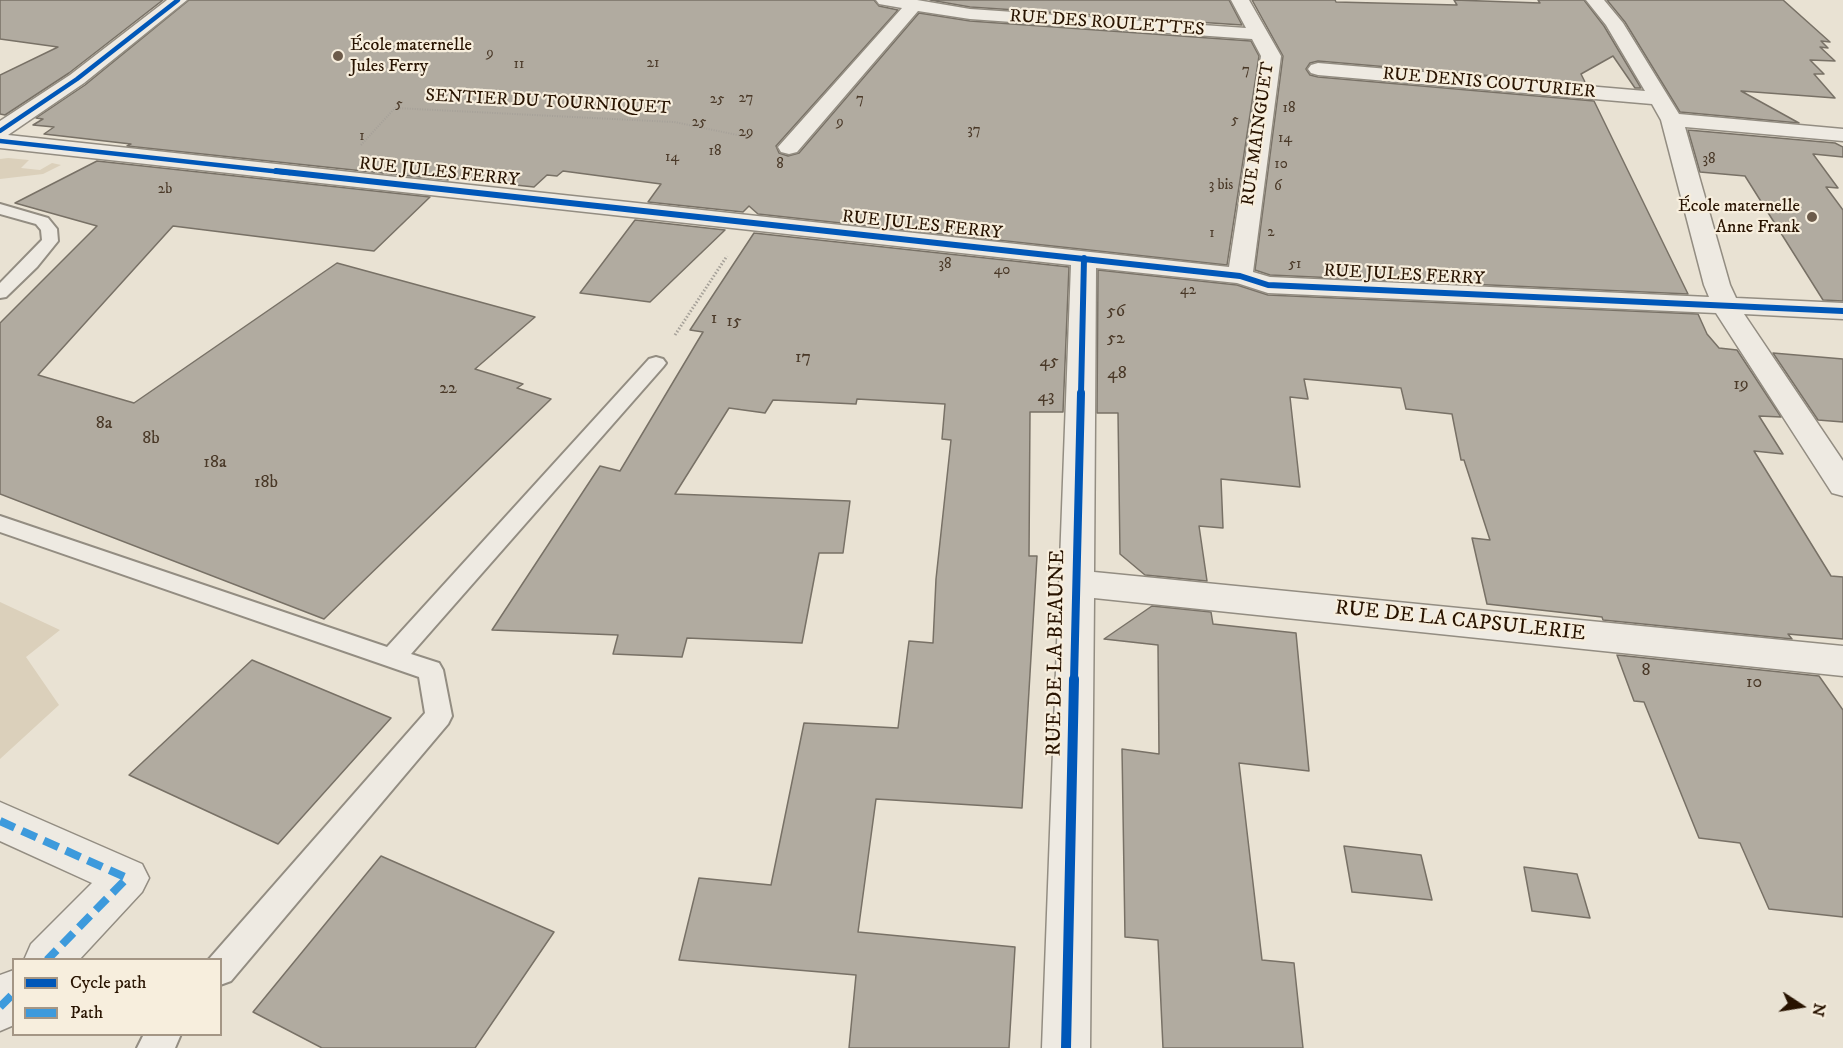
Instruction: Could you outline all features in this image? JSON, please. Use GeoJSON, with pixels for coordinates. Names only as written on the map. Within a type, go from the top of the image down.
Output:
{"type":"FeatureCollection","features":[{"type":"Feature","properties":{"kind":"street"},"geometry":{"type":"LineString","coordinates":[[0,131],[77,79],[178,0]]}},
{"type":"Feature","properties":{"kind":"street","name":"RUE DES ROULETTES"},"geometry":{"type":"LineString","coordinates":[[885,0],[970,14],[1259,34]]}},
{"type":"Feature","properties":{"kind":"street","name":"RUE MAINGUET"},"geometry":{"type":"LineString","coordinates":[[1240,0],[1271,56],[1240,276]]}},
{"type":"Feature","properties":{"kind":"street"},"geometry":{"type":"LineString","coordinates":[[1595,0],[1614,23],[1672,120],[1714,273],[1733,321],[1843,485]]}},
{"type":"Feature","properties":{"kind":"street"},"geometry":{"type":"LineString","coordinates":[[789,147],[914,5]]}},
{"type":"Feature","properties":{"kind":"street","name":"RUE DENIS COUTURIER"},"geometry":{"type":"LineString","coordinates":[[1318,69],[1661,99]]}},
{"type":"Feature","properties":{"kind":"street"},"geometry":{"type":"LineString","coordinates":[[1672,120],[1843,135]]}},
{"type":"Feature","properties":{"kind":"street","name":"RUE JULES FERRY"},"geometry":{"type":"LineString","coordinates":[[0,141],[1084,258],[1240,276],[1268,285],[1843,311]]}},
{"type":"Feature","properties":{"kind":"street","name":"RUE DE LA BEAUNE"},"geometry":{"type":"LineString","coordinates":[[1066,1048],[1084,258]]}},
{"type":"Feature","properties":{"kind":"street","name":"RUE DE LA CAPSULERIE"},"geometry":{"type":"LineString","coordinates":[[1077,583],[1843,661]]}},
{"type":"Feature","properties":{"kind":"street"},"geometry":{"type":"LineString","coordinates":[[0,821],[128,878],[49,958]]}},
{"type":"Feature","properties":{"kind":"street"},"geometry":{"type":"LineString","coordinates":[[0,1007],[12,995]]}},
{"type":"Feature","properties":{"kind":"lane"},"geometry":{"type":"LineString","coordinates":[[0,209],[42,221],[49,229],[50,241],[32,263],[0,293]]}},
{"type":"Feature","properties":{"kind":"lane"},"geometry":{"type":"LineString","coordinates":[[392,659],[656,363]]}},
{"type":"Feature","properties":{"kind":"lane"},"geometry":{"type":"LineString","coordinates":[[0,524],[392,659],[430,670],[439,716],[222,968]]}},
{"type":"Feature","properties":{"kind":"lane"},"geometry":{"type":"LineString","coordinates":[[154,1048],[164,1036]]}},
{"type":"Feature","properties":{"kind":"path"},"geometry":{"type":"LineString","coordinates":[[656,363],[749,223]]}},
{"type":"Feature","properties":{"kind":"shaded area"},"geometry":{"type":"Polygon","coordinates":[[[0,159],[29,160],[21,168],[40,170],[52,163],[61,165],[43,174],[0,179],[0,159]]]}},
{"type":"Feature","properties":{"kind":"shaded area"},"geometry":{"type":"Polygon","coordinates":[[[0,602],[60,630],[26,657],[59,705],[0,759],[0,602]]]}},
{"type":"Feature","properties":{"kind":"building"},"geometry":{"type":"Polygon","coordinates":[[[0,0],[163,0],[69,73],[5,115],[0,114],[0,75],[58,47],[0,39],[0,0]]]}},
{"type":"Feature","properties":{"kind":"building"},"geometry":{"type":"Polygon","coordinates":[[[189,0],[874,0],[879,6],[898,10],[776,146],[779,153],[788,156],[799,153],[919,13],[970,21],[1251,41],[1259,56],[1227,265],[758,214],[749,206],[743,212],[648,202],[661,184],[563,171],[557,176],[547,175],[534,187],[450,178],[448,180],[127,146],[131,144],[44,134],[54,127],[33,125],[43,119],[36,118],[85,85],[189,0]]]}},
{"type":"Feature","properties":{"kind":"building"},"geometry":{"type":"Polygon","coordinates":[[[930,0],[1229,0],[1242,25],[970,7],[930,0]]]}},
{"type":"Feature","properties":{"kind":"building"},"geometry":{"type":"Polygon","coordinates":[[[1252,0],[1335,0],[1336,2],[1457,5],[1454,0],[1540,3],[1538,0],[1584,0],[1604,26],[1641,88],[1635,88],[1613,56],[1581,74],[1586,84],[1318,61],[1310,63],[1306,69],[1310,75],[1318,77],[1594,101],[1688,294],[1270,275],[1255,270],[1283,56],[1252,0]]]}},
{"type":"Feature","properties":{"kind":"building"},"geometry":{"type":"Polygon","coordinates":[[[1607,0],[1783,0],[1830,42],[1821,41],[1828,48],[1820,47],[1835,61],[1810,60],[1824,74],[1814,74],[1835,98],[1741,91],[1799,123],[1680,112],[1625,22],[1607,0]]]}},
{"type":"Feature","properties":{"kind":"building"},"geometry":{"type":"Polygon","coordinates":[[[1688,130],[1835,143],[1843,147],[1843,157],[1813,154],[1838,188],[1826,187],[1843,210],[1843,301],[1823,300],[1745,176],[1700,172],[1688,130]]]}},
{"type":"Feature","properties":{"kind":"building"},"geometry":{"type":"Polygon","coordinates":[[[97,161],[430,197],[374,251],[173,226],[38,375],[134,403],[337,263],[535,317],[475,369],[523,384],[517,388],[551,399],[324,619],[0,494],[0,323],[97,226],[15,203],[97,161]]]}},
{"type":"Feature","properties":{"kind":"building"},"geometry":{"type":"Polygon","coordinates":[[[635,220],[725,230],[650,302],[580,293],[635,220]]]}},
{"type":"Feature","properties":{"kind":"building"},"geometry":{"type":"Polygon","coordinates":[[[754,233],[1069,267],[1063,412],[1030,412],[1029,556],[1037,556],[1022,808],[876,799],[858,932],[1015,947],[1009,1048],[849,1048],[856,975],[679,960],[699,878],[771,885],[804,723],[898,728],[909,641],[933,643],[936,579],[951,440],[942,439],[945,404],[857,399],[856,404],[773,400],[765,413],[729,408],[675,494],[850,501],[843,553],[819,553],[802,643],[687,638],[682,657],[613,654],[618,635],[492,630],[600,466],[620,471],[703,332],[690,330],[754,233]]]}},
{"type":"Feature","properties":{"kind":"building"},"geometry":{"type":"Polygon","coordinates":[[[1098,270],[1237,285],[1268,295],[1698,314],[1707,334],[1719,348],[1737,350],[1781,417],[1759,416],[1783,454],[1754,451],[1831,576],[1843,577],[1843,639],[1788,634],[1792,639],[1603,620],[1602,617],[1487,604],[1472,538],[1490,540],[1464,460],[1461,460],[1452,414],[1406,409],[1401,388],[1304,379],[1308,399],[1290,397],[1300,487],[1221,479],[1223,528],[1199,526],[1207,581],[1145,575],[1120,554],[1118,413],[1097,413],[1098,270]]]}},
{"type":"Feature","properties":{"kind":"building"},"geometry":{"type":"Polygon","coordinates":[[[1773,353],[1843,359],[1843,422],[1818,420],[1773,353]]]}},
{"type":"Feature","properties":{"kind":"building"},"geometry":{"type":"Polygon","coordinates":[[[1152,606],[1211,612],[1213,624],[1296,633],[1309,771],[1239,763],[1262,960],[1294,963],[1303,1048],[1163,1048],[1158,940],[1125,937],[1122,749],[1159,754],[1158,645],[1104,639],[1152,606]]]}},
{"type":"Feature","properties":{"kind":"building"},"geometry":{"type":"Polygon","coordinates":[[[1617,655],[1819,676],[1843,710],[1843,917],[1769,909],[1740,843],[1699,838],[1644,702],[1634,701],[1617,655]]]}},
{"type":"Feature","properties":{"kind":"building"},"geometry":{"type":"Polygon","coordinates":[[[252,660],[391,718],[278,844],[129,775],[252,660]]]}},
{"type":"Feature","properties":{"kind":"building"},"geometry":{"type":"Polygon","coordinates":[[[1344,846],[1421,855],[1432,900],[1352,892],[1344,846]]]}},
{"type":"Feature","properties":{"kind":"building"},"geometry":{"type":"Polygon","coordinates":[[[381,856],[554,932],[475,1048],[322,1048],[253,1012],[381,856]]]}},
{"type":"Feature","properties":{"kind":"building"},"geometry":{"type":"Polygon","coordinates":[[[1524,867],[1577,874],[1590,918],[1532,911],[1524,867]]]}},
{"type":"Feature","properties":{"kind":"marked path"},"geometry":{"type":"LineString","coordinates":[[0,821],[127,878],[49,958]]}},
{"type":"Feature","properties":{"kind":"marked path"},"geometry":{"type":"LineString","coordinates":[[0,1007],[12,995]]}},
{"type":"Feature","properties":{"kind":"cycle path"},"geometry":{"type":"LineString","coordinates":[[0,131],[77,79],[178,0]]}},
{"type":"Feature","properties":{"kind":"cycle path"},"geometry":{"type":"LineString","coordinates":[[0,141],[1240,276],[1268,285],[1843,311]]}},
{"type":"Feature","properties":{"kind":"cycle path"},"geometry":{"type":"LineString","coordinates":[[1066,1048],[1084,258]]}},
{"type":"Feature","properties":{"kind":"place","name":"École maternelle Jules Ferry"},"geometry":{"type":"Point","coordinates":[338,56]}},
{"type":"Feature","properties":{"kind":"place","name":"École maternelle Anne Frank"},"geometry":{"type":"Point","coordinates":[1812,217]}}]}
